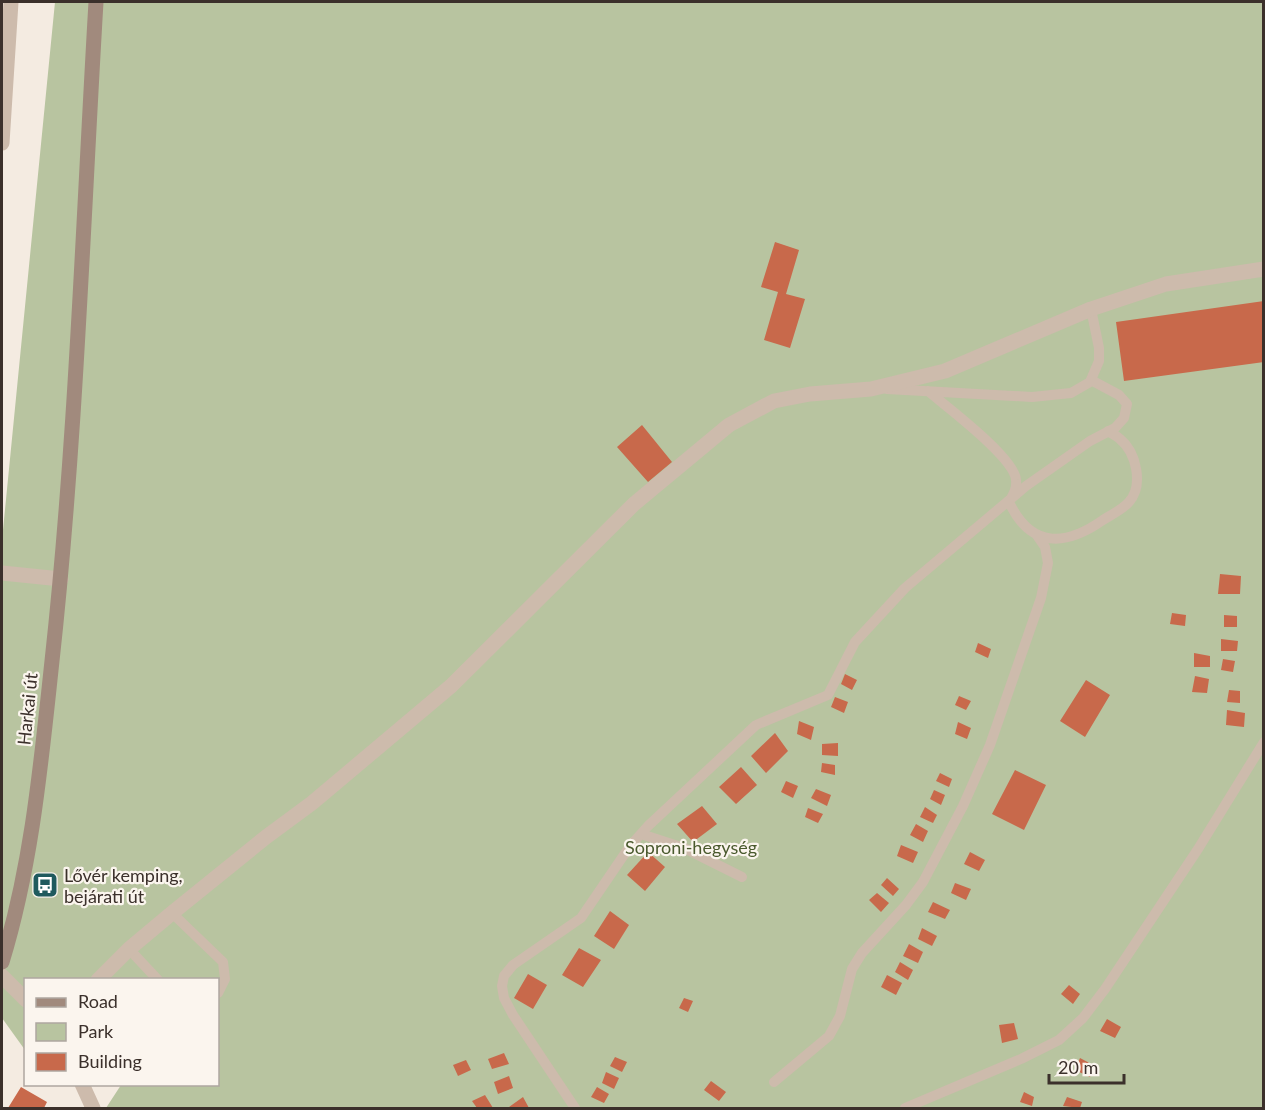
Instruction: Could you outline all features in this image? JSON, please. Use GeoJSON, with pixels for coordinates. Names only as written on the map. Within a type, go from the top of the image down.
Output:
{"type":"FeatureCollection","features":[{"type":"Feature","properties":{"kind":"main road","name":"Harkai út"},"geometry":{"type":"LineString","coordinates":[[2,962],[26,873],[38,793],[61,579],[96,2]]}},
{"type":"Feature","properties":{"kind":"street"},"geometry":{"type":"LineString","coordinates":[[2,143],[11,2]]}},
{"type":"Feature","properties":{"kind":"street"},"geometry":{"type":"LineString","coordinates":[[100,978],[129,949],[172,913],[312,803],[451,686],[634,504],[729,426],[774,401],[810,394],[871,388],[945,371],[1091,309],[1166,284],[1263,269]]}},
{"type":"Feature","properties":{"kind":"street"},"geometry":{"type":"LineString","coordinates":[[2,573],[61,579]]}},
{"type":"Feature","properties":{"kind":"street"},"geometry":{"type":"LineString","coordinates":[[2,976],[24,998]]}},
{"type":"Feature","properties":{"kind":"street"},"geometry":{"type":"LineString","coordinates":[[83,1086],[93,1108]]}},
{"type":"Feature","properties":{"kind":"lane"},"geometry":{"type":"LineString","coordinates":[[871,388],[1047,396],[1071,393],[1091,380],[1099,362],[1099,348],[1091,309]]}},
{"type":"Feature","properties":{"kind":"lane"},"geometry":{"type":"LineString","coordinates":[[575,1108],[513,1015],[504,998],[502,986],[504,976],[513,965],[581,918],[630,846],[756,725],[828,695],[855,642],[912,581],[1026,486],[1090,441],[1115,428],[1124,418],[1127,404],[1119,395],[1091,380]]}},
{"type":"Feature","properties":{"kind":"lane"},"geometry":{"type":"LineString","coordinates":[[928,391],[1002,455],[1013,468],[1016,479],[1015,491],[1009,502]]}},
{"type":"Feature","properties":{"kind":"lane"},"geometry":{"type":"LineString","coordinates":[[1036,534],[1051,539],[1068,539],[1086,532],[1130,501],[1136,486],[1137,472],[1132,457],[1122,440],[1108,431]]}},
{"type":"Feature","properties":{"kind":"lane"},"geometry":{"type":"LineString","coordinates":[[774,1082],[829,1036],[840,1016],[852,969],[862,953],[906,905],[923,882],[963,806],[990,746],[1041,597],[1048,563],[1044,547],[1036,534],[1016,517],[1009,502]]}},
{"type":"Feature","properties":{"kind":"lane"},"geometry":{"type":"LineString","coordinates":[[905,1108],[1021,1059],[1059,1040],[1083,1017],[1105,989],[1198,849],[1263,742]]}},
{"type":"Feature","properties":{"kind":"lane"},"geometry":{"type":"LineString","coordinates":[[641,834],[684,848],[742,877]]}},
{"type":"Feature","properties":{"kind":"lane"},"geometry":{"type":"LineString","coordinates":[[172,913],[223,962],[225,979],[219,991]]}},
{"type":"Feature","properties":{"kind":"lane"},"geometry":{"type":"LineString","coordinates":[[129,949],[156,978]]}},
{"type":"Feature","properties":{"kind":"green space","name":"Soproni-hegység"},"geometry":{"type":"Polygon","coordinates":[[[55,2],[1263,2],[1263,1108],[106,1108],[120,1086],[219,1086],[219,978],[24,978],[24,1049],[2,1018],[2,540],[55,2]]]}},
{"type":"Feature","properties":{"kind":"building"},"geometry":{"type":"Polygon","coordinates":[[[775,242],[799,250],[786,294],[805,299],[790,348],[764,340],[778,292],[761,287],[775,242]]]}},
{"type":"Feature","properties":{"kind":"building"},"geometry":{"type":"Polygon","coordinates":[[[1264,301],[1264,362],[1124,381],[1116,322],[1264,301]]]}},
{"type":"Feature","properties":{"kind":"building"},"geometry":{"type":"Polygon","coordinates":[[[642,425],[672,462],[648,482],[617,447],[642,425]]]}},
{"type":"Feature","properties":{"kind":"building"},"geometry":{"type":"Polygon","coordinates":[[[1220,574],[1241,576],[1240,594],[1218,594],[1220,574]]]}},
{"type":"Feature","properties":{"kind":"building"},"geometry":{"type":"Polygon","coordinates":[[[1172,613],[1186,615],[1185,626],[1170,624],[1172,613]]]}},
{"type":"Feature","properties":{"kind":"building"},"geometry":{"type":"Polygon","coordinates":[[[1224,615],[1237,616],[1237,627],[1224,627],[1224,615]]]}},
{"type":"Feature","properties":{"kind":"building"},"geometry":{"type":"Polygon","coordinates":[[[1221,639],[1238,641],[1237,651],[1221,651],[1221,639]]]}},
{"type":"Feature","properties":{"kind":"building"},"geometry":{"type":"Polygon","coordinates":[[[978,643],[991,649],[988,658],[975,652],[978,643]]]}},
{"type":"Feature","properties":{"kind":"building"},"geometry":{"type":"Polygon","coordinates":[[[1194,653],[1210,656],[1210,667],[1194,667],[1194,653]]]}},
{"type":"Feature","properties":{"kind":"building"},"geometry":{"type":"Polygon","coordinates":[[[1223,659],[1235,661],[1233,672],[1221,670],[1223,659]]]}},
{"type":"Feature","properties":{"kind":"building"},"geometry":{"type":"Polygon","coordinates":[[[845,674],[857,680],[852,690],[841,684],[845,674]]]}},
{"type":"Feature","properties":{"kind":"building"},"geometry":{"type":"Polygon","coordinates":[[[1195,676],[1209,679],[1207,693],[1192,692],[1195,676]]]}},
{"type":"Feature","properties":{"kind":"building"},"geometry":{"type":"Polygon","coordinates":[[[1086,680],[1110,695],[1085,737],[1060,721],[1086,680]]]}},
{"type":"Feature","properties":{"kind":"building"},"geometry":{"type":"Polygon","coordinates":[[[1229,690],[1240,691],[1240,703],[1227,702],[1229,690]]]}},
{"type":"Feature","properties":{"kind":"building"},"geometry":{"type":"Polygon","coordinates":[[[959,696],[971,701],[966,710],[955,705],[959,696]]]}},
{"type":"Feature","properties":{"kind":"building"},"geometry":{"type":"Polygon","coordinates":[[[835,697],[848,702],[844,713],[831,707],[835,697]]]}},
{"type":"Feature","properties":{"kind":"building"},"geometry":{"type":"Polygon","coordinates":[[[1227,710],[1245,713],[1244,727],[1226,725],[1227,710]]]}},
{"type":"Feature","properties":{"kind":"building"},"geometry":{"type":"Polygon","coordinates":[[[799,721],[814,727],[811,740],[797,734],[799,721]]]}},
{"type":"Feature","properties":{"kind":"building"},"geometry":{"type":"Polygon","coordinates":[[[958,722],[971,728],[967,739],[955,734],[958,722]]]}},
{"type":"Feature","properties":{"kind":"building"},"geometry":{"type":"Polygon","coordinates":[[[775,733],[788,751],[766,773],[751,756],[775,733]]]}},
{"type":"Feature","properties":{"kind":"building"},"geometry":{"type":"Polygon","coordinates":[[[838,743],[838,756],[822,755],[822,744],[838,743]]]}},
{"type":"Feature","properties":{"kind":"building"},"geometry":{"type":"Polygon","coordinates":[[[822,763],[835,765],[835,775],[821,772],[822,763]]]}},
{"type":"Feature","properties":{"kind":"building"},"geometry":{"type":"Polygon","coordinates":[[[741,767],[757,785],[736,804],[719,787],[741,767]]]}},
{"type":"Feature","properties":{"kind":"building"},"geometry":{"type":"Polygon","coordinates":[[[1015,770],[1046,785],[1024,830],[992,814],[1015,770]]]}},
{"type":"Feature","properties":{"kind":"building"},"geometry":{"type":"Polygon","coordinates":[[[940,773],[952,779],[949,787],[936,781],[940,773]]]}},
{"type":"Feature","properties":{"kind":"building"},"geometry":{"type":"Polygon","coordinates":[[[786,781],[798,786],[793,798],[781,792],[786,781]]]}},
{"type":"Feature","properties":{"kind":"building"},"geometry":{"type":"Polygon","coordinates":[[[816,789],[831,795],[827,806],[811,798],[816,789]]]}},
{"type":"Feature","properties":{"kind":"building"},"geometry":{"type":"Polygon","coordinates":[[[934,790],[945,795],[941,805],[930,799],[934,790]]]}},
{"type":"Feature","properties":{"kind":"building"},"geometry":{"type":"Polygon","coordinates":[[[702,806],[717,824],[693,842],[677,824],[702,806]]]}},
{"type":"Feature","properties":{"kind":"building"},"geometry":{"type":"Polygon","coordinates":[[[925,807],[937,815],[933,823],[920,817],[925,807]]]}},
{"type":"Feature","properties":{"kind":"building"},"geometry":{"type":"Polygon","coordinates":[[[808,808],[823,814],[818,823],[805,817],[808,808]]]}},
{"type":"Feature","properties":{"kind":"building"},"geometry":{"type":"Polygon","coordinates":[[[916,824],[928,831],[923,842],[910,835],[916,824]]]}},
{"type":"Feature","properties":{"kind":"building"},"geometry":{"type":"Polygon","coordinates":[[[901,845],[918,852],[913,863],[897,856],[901,845]]]}},
{"type":"Feature","properties":{"kind":"building"},"geometry":{"type":"Polygon","coordinates":[[[648,852],[665,867],[645,891],[627,875],[648,852]]]}},
{"type":"Feature","properties":{"kind":"building"},"geometry":{"type":"Polygon","coordinates":[[[970,852],[985,860],[979,871],[964,864],[970,852]]]}},
{"type":"Feature","properties":{"kind":"building"},"geometry":{"type":"Polygon","coordinates":[[[887,878],[899,889],[893,896],[881,885],[887,878]]]}},
{"type":"Feature","properties":{"kind":"building"},"geometry":{"type":"Polygon","coordinates":[[[955,883],[971,889],[966,900],[951,893],[955,883]]]}},
{"type":"Feature","properties":{"kind":"building"},"geometry":{"type":"Polygon","coordinates":[[[877,893],[889,903],[881,912],[869,900],[877,893]]]}},
{"type":"Feature","properties":{"kind":"building"},"geometry":{"type":"Polygon","coordinates":[[[933,902],[950,910],[945,919],[928,912],[933,902]]]}},
{"type":"Feature","properties":{"kind":"building"},"geometry":{"type":"Polygon","coordinates":[[[610,911],[629,925],[614,949],[594,936],[610,911]]]}},
{"type":"Feature","properties":{"kind":"building"},"geometry":{"type":"Polygon","coordinates":[[[922,928],[937,936],[932,946],[918,939],[922,928]]]}},
{"type":"Feature","properties":{"kind":"building"},"geometry":{"type":"Polygon","coordinates":[[[909,944],[923,952],[918,963],[903,956],[909,944]]]}},
{"type":"Feature","properties":{"kind":"building"},"geometry":{"type":"Polygon","coordinates":[[[579,948],[601,960],[583,987],[562,975],[579,948]]]}},
{"type":"Feature","properties":{"kind":"building"},"geometry":{"type":"Polygon","coordinates":[[[900,962],[913,970],[908,980],[895,972],[900,962]]]}},
{"type":"Feature","properties":{"kind":"building"},"geometry":{"type":"Polygon","coordinates":[[[528,974],[547,985],[533,1009],[514,998],[528,974]]]}},
{"type":"Feature","properties":{"kind":"building"},"geometry":{"type":"Polygon","coordinates":[[[887,975],[902,983],[896,995],[881,987],[887,975]]]}},
{"type":"Feature","properties":{"kind":"building"},"geometry":{"type":"Polygon","coordinates":[[[1069,985],[1080,994],[1073,1004],[1061,994],[1069,985]]]}},
{"type":"Feature","properties":{"kind":"building"},"geometry":{"type":"Polygon","coordinates":[[[684,998],[693,1001],[688,1012],[679,1008],[684,998]]]}},
{"type":"Feature","properties":{"kind":"building"},"geometry":{"type":"Polygon","coordinates":[[[1107,1019],[1121,1027],[1115,1038],[1100,1031],[1107,1019]]]}},
{"type":"Feature","properties":{"kind":"building"},"geometry":{"type":"Polygon","coordinates":[[[1014,1023],[1018,1039],[1002,1043],[999,1025],[1014,1023]]]}},
{"type":"Feature","properties":{"kind":"building"},"geometry":{"type":"Polygon","coordinates":[[[504,1053],[509,1064],[492,1069],[488,1059],[504,1053]]]}},
{"type":"Feature","properties":{"kind":"building"},"geometry":{"type":"Polygon","coordinates":[[[615,1057],[627,1062],[622,1072],[610,1066],[615,1057]]]}},
{"type":"Feature","properties":{"kind":"building"},"geometry":{"type":"Polygon","coordinates":[[[1080,1058],[1095,1066],[1090,1077],[1075,1070],[1080,1058]]]}},
{"type":"Feature","properties":{"kind":"building"},"geometry":{"type":"Polygon","coordinates":[[[466,1060],[471,1070],[458,1076],[453,1065],[466,1060]]]}},
{"type":"Feature","properties":{"kind":"building"},"geometry":{"type":"Polygon","coordinates":[[[606,1072],[619,1078],[614,1089],[602,1083],[606,1072]]]}},
{"type":"Feature","properties":{"kind":"building"},"geometry":{"type":"Polygon","coordinates":[[[509,1076],[513,1088],[498,1094],[494,1082],[509,1076]]]}},
{"type":"Feature","properties":{"kind":"building"},"geometry":{"type":"Polygon","coordinates":[[[711,1081],[726,1092],[719,1101],[704,1090],[711,1081]]]}},
{"type":"Feature","properties":{"kind":"building"},"geometry":{"type":"Polygon","coordinates":[[[21,1087],[47,1102],[44,1108],[8,1108],[21,1087]]]}},
{"type":"Feature","properties":{"kind":"building"},"geometry":{"type":"Polygon","coordinates":[[[597,1087],[609,1094],[604,1103],[591,1097],[597,1087]]]}},
{"type":"Feature","properties":{"kind":"building"},"geometry":{"type":"Polygon","coordinates":[[[1024,1092],[1034,1097],[1032,1106],[1020,1102],[1024,1092]]]}},
{"type":"Feature","properties":{"kind":"building"},"geometry":{"type":"Polygon","coordinates":[[[485,1095],[493,1108],[477,1108],[472,1101],[485,1095]]]}},
{"type":"Feature","properties":{"kind":"building"},"geometry":{"type":"Polygon","coordinates":[[[523,1097],[529,1108],[509,1107],[523,1097]]]}},
{"type":"Feature","properties":{"kind":"building"},"geometry":{"type":"Polygon","coordinates":[[[1067,1097],[1082,1102],[1080,1108],[1063,1106],[1067,1097]]]}},
{"type":"Feature","properties":{"kind":"place","name":"Lővér kemping, bejárati út"},"geometry":{"type":"Point","coordinates":[45,885]}}]}
